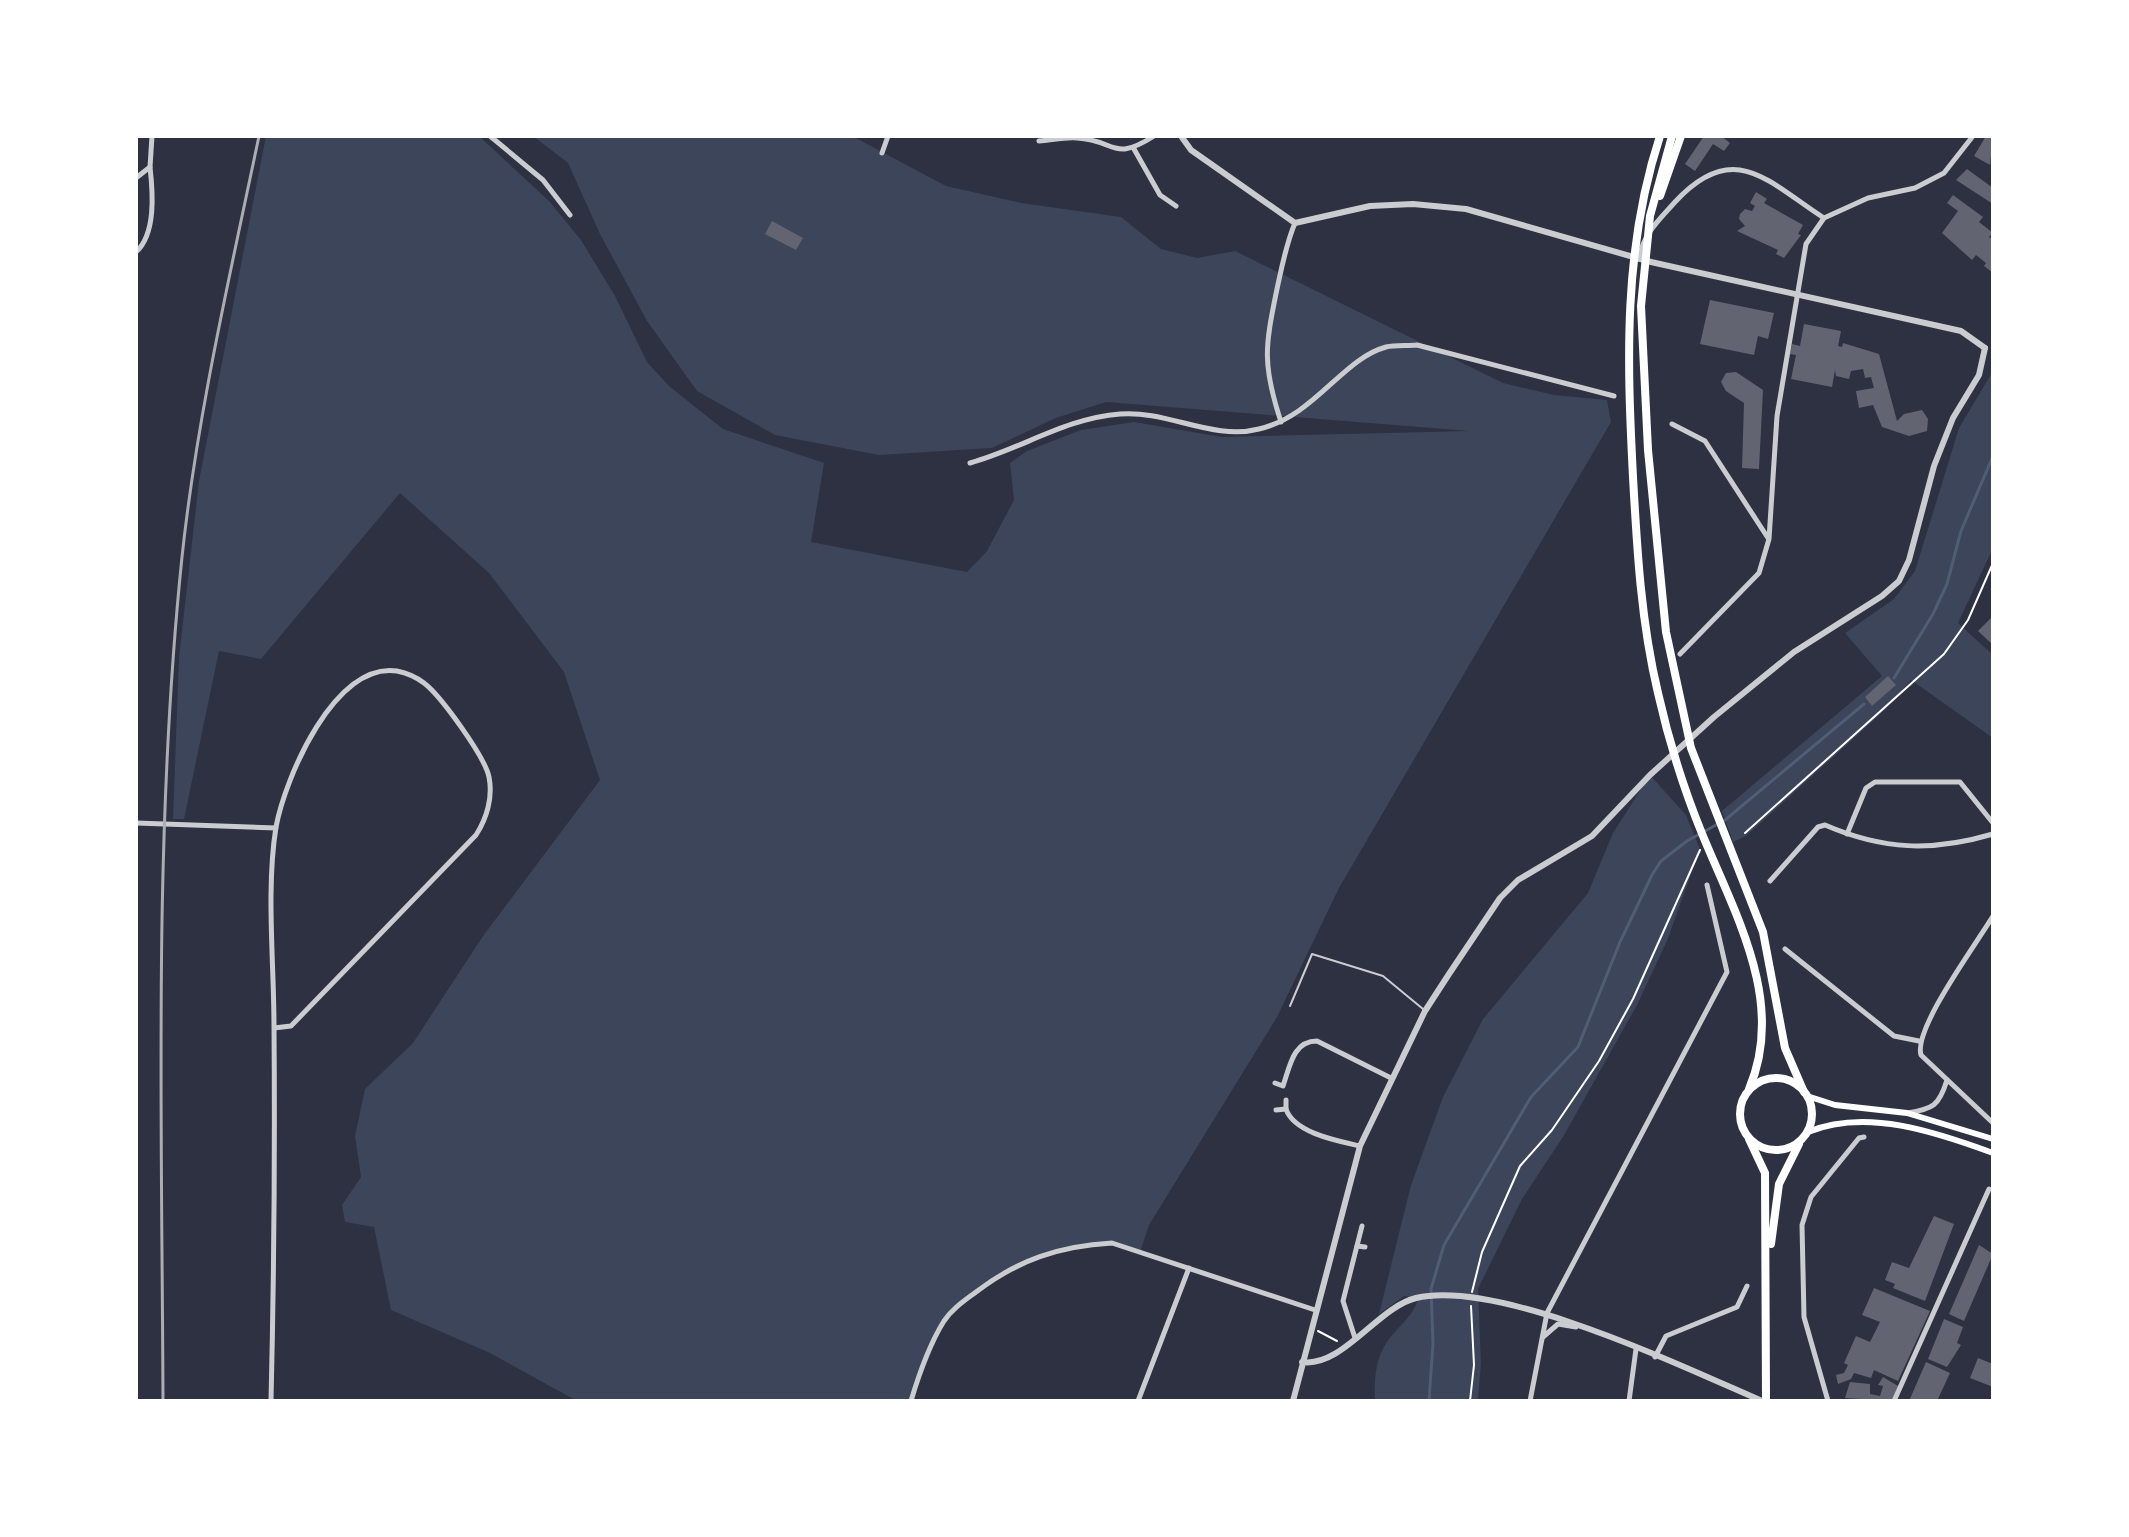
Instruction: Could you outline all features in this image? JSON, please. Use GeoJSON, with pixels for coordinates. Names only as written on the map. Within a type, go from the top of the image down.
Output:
{"type":"FeatureCollection","features":[{"type":"Feature","properties":{"kind":"highway"},"geometry":{"type":"LineString","coordinates":[[1654,136],[1630,269],[1629,392],[1638,560],[1658,693],[1687,795],[1747,942],[1763,1020],[1761,1059],[1739,1114],[1765,1173],[1768,1376],[1764,1401]]}},
{"type":"Feature","properties":{"kind":"highway"},"geometry":{"type":"LineString","coordinates":[[1648,174],[1660,136]]}},
{"type":"Feature","properties":{"kind":"highway"},"geometry":{"type":"LineString","coordinates":[[1672,136],[1650,216],[1641,306],[1656,551],[1677,693],[1700,775],[1763,932],[1785,1048],[1806,1094],[1812,1117],[1779,1184],[1768,1257]]}},
{"type":"Feature","properties":{"kind":"highway"},"geometry":{"type":"LineString","coordinates":[[1650,216],[1681,136]]}},
{"type":"Feature","properties":{"kind":"highway"},"geometry":{"type":"LineString","coordinates":[[1749,1089],[1760,1082],[1777,1078],[1790,1081],[1806,1094]]}},
{"type":"Feature","properties":{"kind":"highway"},"geometry":{"type":"LineString","coordinates":[[1749,1139],[1763,1148],[1779,1151],[1805,1135]]}},
{"type":"Feature","properties":{"kind":"main road"},"geometry":{"type":"LineString","coordinates":[[1806,1094],[1835,1105],[1907,1113],[1993,1139]]}},
{"type":"Feature","properties":{"kind":"main road"},"geometry":{"type":"LineString","coordinates":[[1805,1135],[1843,1120],[1861,1121],[1941,1135],[1993,1153]]}},
{"type":"Feature","properties":{"kind":"street"},"geometry":{"type":"LineString","coordinates":[[136,252],[148,233],[153,190],[150,167],[152,136]]}},
{"type":"Feature","properties":{"kind":"street"},"geometry":{"type":"LineString","coordinates":[[490,136],[543,180],[570,215]]}},
{"type":"Feature","properties":{"kind":"street"},"geometry":{"type":"LineString","coordinates":[[882,153],[888,136]]}},
{"type":"Feature","properties":{"kind":"street"},"geometry":{"type":"LineString","coordinates":[[1039,141],[1078,138],[1093,140],[1111,150],[1134,149],[1154,136]]}},
{"type":"Feature","properties":{"kind":"street"},"geometry":{"type":"LineString","coordinates":[[1181,136],[1191,150],[1295,223],[1370,206],[1413,204],[1466,209],[1639,259],[1961,331],[1989,346],[1985,361],[1953,418],[1934,466],[1909,560],[1899,581],[1882,596],[1794,652],[1714,717],[1650,775],[1592,836],[1518,880],[1500,898],[1425,1011],[1360,1146],[1293,1401]]}},
{"type":"Feature","properties":{"kind":"street"},"geometry":{"type":"LineString","coordinates":[[1680,654],[1759,573],[1769,539],[1777,416],[1806,244],[1824,218],[1868,198],[1915,188],[1933,180],[1954,164],[1973,136]]}},
{"type":"Feature","properties":{"kind":"street"},"geometry":{"type":"LineString","coordinates":[[1134,149],[1160,195],[1176,206]]}},
{"type":"Feature","properties":{"kind":"street"},"geometry":{"type":"LineString","coordinates":[[136,178],[150,167]]}},
{"type":"Feature","properties":{"kind":"street"},"geometry":{"type":"LineString","coordinates":[[1639,259],[1647,234],[1669,209],[1693,182],[1718,170],[1752,171],[1766,176],[1824,218]]}},
{"type":"Feature","properties":{"kind":"street"},"geometry":{"type":"LineString","coordinates":[[1281,422],[1267,378],[1266,333],[1295,223]]}},
{"type":"Feature","properties":{"kind":"street"},"geometry":{"type":"LineString","coordinates":[[970,463],[1063,427],[1121,414],[1171,418],[1232,432],[1257,430],[1281,422],[1306,408],[1363,360],[1386,347],[1417,345],[1614,396]]}},
{"type":"Feature","properties":{"kind":"street"},"geometry":{"type":"LineString","coordinates":[[1672,424],[1705,441],[1769,539]]}},
{"type":"Feature","properties":{"kind":"street"},"geometry":{"type":"LineString","coordinates":[[1677,435],[1681,428]]}},
{"type":"Feature","properties":{"kind":"street"},"geometry":{"type":"LineString","coordinates":[[271,1401],[274,1028],[276,828],[297,759],[327,713],[360,678],[374,672],[400,672],[423,682],[448,711],[488,773],[489,805],[476,835],[291,1026],[274,1028]]}},
{"type":"Feature","properties":{"kind":"street"},"geometry":{"type":"LineString","coordinates":[[1847,834],[1866,788],[1875,782],[1960,782],[1993,823]]}},
{"type":"Feature","properties":{"kind":"street"},"geometry":{"type":"LineString","coordinates":[[137,823],[276,828]]}},
{"type":"Feature","properties":{"kind":"street"},"geometry":{"type":"LineString","coordinates":[[1771,877],[1818,827],[1825,825],[1888,846],[1914,848],[1961,843],[1993,834]]}},
{"type":"Feature","properties":{"kind":"street"},"geometry":{"type":"LineString","coordinates":[[1530,1401],[1547,1313],[1727,972],[1707,885]]}},
{"type":"Feature","properties":{"kind":"street"},"geometry":{"type":"LineString","coordinates":[[1993,916],[1925,1025],[1919,1041],[1921,1055],[1993,1123]]}},
{"type":"Feature","properties":{"kind":"street"},"geometry":{"type":"LineString","coordinates":[[1785,949],[1894,1036],[1919,1041]]}},
{"type":"Feature","properties":{"kind":"street"},"geometry":{"type":"LineString","coordinates":[[1275,1083],[1283,1086],[1298,1046],[1307,1041],[1317,1041],[1391,1078]]}},
{"type":"Feature","properties":{"kind":"street"},"geometry":{"type":"LineString","coordinates":[[1907,1113],[1932,1109],[1939,1104],[1947,1080]]}},
{"type":"Feature","properties":{"kind":"street"},"geometry":{"type":"LineString","coordinates":[[1286,1100],[1286,1109],[1298,1125],[1360,1146]]}},
{"type":"Feature","properties":{"kind":"street"},"geometry":{"type":"LineString","coordinates":[[1276,1110],[1286,1109]]}},
{"type":"Feature","properties":{"kind":"street"},"geometry":{"type":"LineString","coordinates":[[1828,1401],[1804,1317],[1803,1218],[1815,1190],[1859,1138],[1864,1137]]}},
{"type":"Feature","properties":{"kind":"street"},"geometry":{"type":"LineString","coordinates":[[1894,1401],[1989,1189]]}},
{"type":"Feature","properties":{"kind":"street"},"geometry":{"type":"LineString","coordinates":[[1355,1338],[1343,1301],[1362,1226]]}},
{"type":"Feature","properties":{"kind":"street"},"geometry":{"type":"LineString","coordinates":[[911,1401],[945,1320],[959,1304],[1010,1267],[1077,1245],[1112,1243],[1315,1310]]}},
{"type":"Feature","properties":{"kind":"street"},"geometry":{"type":"LineString","coordinates":[[1357,1246],[1365,1247]]}},
{"type":"Feature","properties":{"kind":"street"},"geometry":{"type":"LineString","coordinates":[[1138,1401],[1176,1309],[1189,1268]]}},
{"type":"Feature","properties":{"kind":"street"},"geometry":{"type":"LineString","coordinates":[[1655,1357],[1666,1336],[1737,1307],[1747,1286]]}},
{"type":"Feature","properties":{"kind":"street"},"geometry":{"type":"LineString","coordinates":[[1302,1362],[1314,1364],[1409,1300],[1426,1297],[1471,1299],[1547,1313],[1764,1401]]}},
{"type":"Feature","properties":{"kind":"street"},"geometry":{"type":"LineString","coordinates":[[1542,1338],[1558,1324],[1586,1330]]}},
{"type":"Feature","properties":{"kind":"street"},"geometry":{"type":"LineString","coordinates":[[1629,1401],[1636,1349]]}},
{"type":"Feature","properties":{"kind":"lane"},"geometry":{"type":"LineString","coordinates":[[1290,1006],[1312,954],[1383,976],[1425,1011]]}},
{"type":"Feature","properties":{"kind":"path"},"geometry":{"type":"LineString","coordinates":[[1745,833],[1944,654],[1968,620],[1993,563]]}},
{"type":"Feature","properties":{"kind":"path"},"geometry":{"type":"LineString","coordinates":[[1470,1401],[1474,1365],[1471,1299],[1482,1252],[1520,1166],[1552,1130],[1599,1061],[1633,999],[1700,849]]}},
{"type":"Feature","properties":{"kind":"path"},"geometry":{"type":"LineString","coordinates":[[1311,1325],[1321,1334],[1347,1344]]}},
{"type":"Feature","properties":{"kind":"shaded area"},"geometry":{"type":"Polygon","coordinates":[[[266,136],[479,136],[549,201],[581,240],[615,296],[647,362],[669,386],[723,429],[824,463],[811,542],[967,572],[987,551],[1014,500],[1010,463],[1027,451],[1081,430],[1134,422],[1222,437],[1469,431],[1106,402],[1056,418],[992,448],[879,455],[775,435],[697,391],[647,321],[600,234],[568,163],[533,136],[852,136],[946,186],[1021,203],[1121,217],[1161,249],[1197,258],[1235,251],[1503,383],[1554,395],[1607,400],[1611,422],[1339,888],[1277,1017],[1149,1225],[1140,1252],[1112,1243],[1039,1255],[986,1284],[945,1320],[911,1401],[577,1401],[490,1353],[391,1310],[374,1227],[345,1222],[342,1205],[361,1177],[355,1136],[365,1089],[413,1043],[483,936],[600,780],[564,672],[489,573],[400,493],[261,659],[219,651],[184,819],[173,819],[179,657],[199,481],[266,136]]]}},
{"type":"Feature","properties":{"kind":"shaded area"},"geometry":{"type":"Polygon","coordinates":[[[1993,371],[1993,548],[1958,623],[1993,655],[1993,738],[1911,680],[1886,709],[1746,836],[1733,842],[1722,811],[1882,676],[1845,633],[1894,599],[1915,571],[1959,428],[1993,371]]]}},
{"type":"Feature","properties":{"kind":"shaded area"},"geometry":{"type":"Polygon","coordinates":[[[1650,775],[1686,815],[1700,849],[1667,941],[1637,1005],[1563,1137],[1522,1199],[1478,1289],[1481,1363],[1478,1401],[1375,1401],[1379,1358],[1389,1339],[1413,1311],[1418,1298],[1404,1296],[1379,1314],[1411,1185],[1443,1097],[1483,1019],[1588,893],[1613,833],[1650,775]]]}},
{"type":"Feature","properties":{"kind":"building"},"geometry":{"type":"Polygon","coordinates":[[[1704,136],[1721,136],[1730,143],[1724,151],[1713,144],[1695,171],[1685,164],[1704,136]]]}},
{"type":"Feature","properties":{"kind":"building"},"geometry":{"type":"Polygon","coordinates":[[[1986,136],[1993,136],[1990,165],[1974,156],[1986,136]]]}},
{"type":"Feature","properties":{"kind":"building"},"geometry":{"type":"Polygon","coordinates":[[[1967,169],[1993,188],[1993,204],[1956,180],[1967,169]]]}},
{"type":"Feature","properties":{"kind":"building"},"geometry":{"type":"Polygon","coordinates":[[[1756,192],[1767,199],[1764,203],[1803,225],[1798,234],[1801,235],[1784,258],[1776,254],[1778,250],[1737,231],[1745,226],[1739,219],[1740,214],[1745,209],[1752,211],[1755,206],[1750,203],[1756,192]]]}},
{"type":"Feature","properties":{"kind":"building"},"geometry":{"type":"Polygon","coordinates":[[[1953,195],[1983,217],[1979,222],[1993,233],[1989,237],[1993,240],[1993,273],[1976,255],[1972,260],[1942,233],[1958,211],[1947,203],[1953,195]]]}},
{"type":"Feature","properties":{"kind":"building"},"geometry":{"type":"Polygon","coordinates":[[[772,221],[803,238],[796,250],[765,234],[772,221]]]}},
{"type":"Feature","properties":{"kind":"building"},"geometry":{"type":"Polygon","coordinates":[[[1710,300],[1774,313],[1768,339],[1758,336],[1754,355],[1700,344],[1710,300]]]}},
{"type":"Feature","properties":{"kind":"building"},"geometry":{"type":"Polygon","coordinates":[[[1804,324],[1841,331],[1838,346],[1842,347],[1843,343],[1879,354],[1897,421],[1904,414],[1922,410],[1928,419],[1927,431],[1909,436],[1882,427],[1873,405],[1859,408],[1856,391],[1874,388],[1871,377],[1865,378],[1863,369],[1851,371],[1849,379],[1836,376],[1835,370],[1832,387],[1791,379],[1796,355],[1790,354],[1792,344],[1800,346],[1804,324]]]}},
{"type":"Feature","properties":{"kind":"building"},"geometry":{"type":"Polygon","coordinates":[[[1736,372],[1763,390],[1759,469],[1742,468],[1744,403],[1726,391],[1721,382],[1726,373],[1736,372]]]}},
{"type":"Feature","properties":{"kind":"building"},"geometry":{"type":"Polygon","coordinates":[[[1993,616],[1993,645],[1978,631],[1993,616]]]}},
{"type":"Feature","properties":{"kind":"building"},"geometry":{"type":"Polygon","coordinates":[[[1888,676],[1896,685],[1872,706],[1865,697],[1888,676]]]}},
{"type":"Feature","properties":{"kind":"building"},"geometry":{"type":"Polygon","coordinates":[[[1934,1216],[1954,1224],[1925,1301],[1893,1288],[1895,1284],[1885,1280],[1892,1262],[1909,1268],[1934,1216]]]}},
{"type":"Feature","properties":{"kind":"building"},"geometry":{"type":"Polygon","coordinates":[[[1979,1245],[1993,1254],[1964,1321],[1949,1314],[1979,1245]]]}},
{"type":"Feature","properties":{"kind":"building"},"geometry":{"type":"Polygon","coordinates":[[[1874,1288],[1930,1311],[1898,1381],[1874,1370],[1871,1378],[1854,1373],[1851,1379],[1838,1384],[1836,1375],[1844,1373],[1848,1365],[1844,1363],[1856,1336],[1870,1342],[1880,1322],[1862,1315],[1874,1288]]]}},
{"type":"Feature","properties":{"kind":"building"},"geometry":{"type":"Polygon","coordinates":[[[1944,1319],[1963,1327],[1957,1343],[1961,1345],[1947,1367],[1928,1359],[1944,1319]]]}},
{"type":"Feature","properties":{"kind":"building"},"geometry":{"type":"Polygon","coordinates":[[[1978,1358],[1993,1364],[1993,1387],[1970,1378],[1978,1358]]]}},
{"type":"Feature","properties":{"kind":"building"},"geometry":{"type":"Polygon","coordinates":[[[1926,1362],[1950,1373],[1937,1401],[1909,1401],[1926,1362]]]}},
{"type":"Feature","properties":{"kind":"building"},"geometry":{"type":"Polygon","coordinates":[[[1883,1377],[1898,1386],[1892,1401],[1845,1398],[1850,1382],[1870,1384],[1870,1394],[1880,1396],[1883,1386],[1878,1385],[1883,1377]]]}},
{"type":"Feature","properties":{"kind":"waterway"},"geometry":{"type":"LineString","coordinates":[[1894,678],[1933,614],[1947,584],[1961,531],[1993,456]]}},
{"type":"Feature","properties":{"kind":"waterway"},"geometry":{"type":"LineString","coordinates":[[1429,1401],[1433,1343],[1431,1289],[1444,1245],[1531,1097],[1578,1047],[1620,942],[1652,875],[1661,861],[1687,841],[1725,820],[1864,704]]}},
{"type":"Feature","properties":{"kind":"railway"},"geometry":{"type":"LineString","coordinates":[[163,1401],[161,979],[173,662],[182,557],[196,451],[259,136]]}}]}
